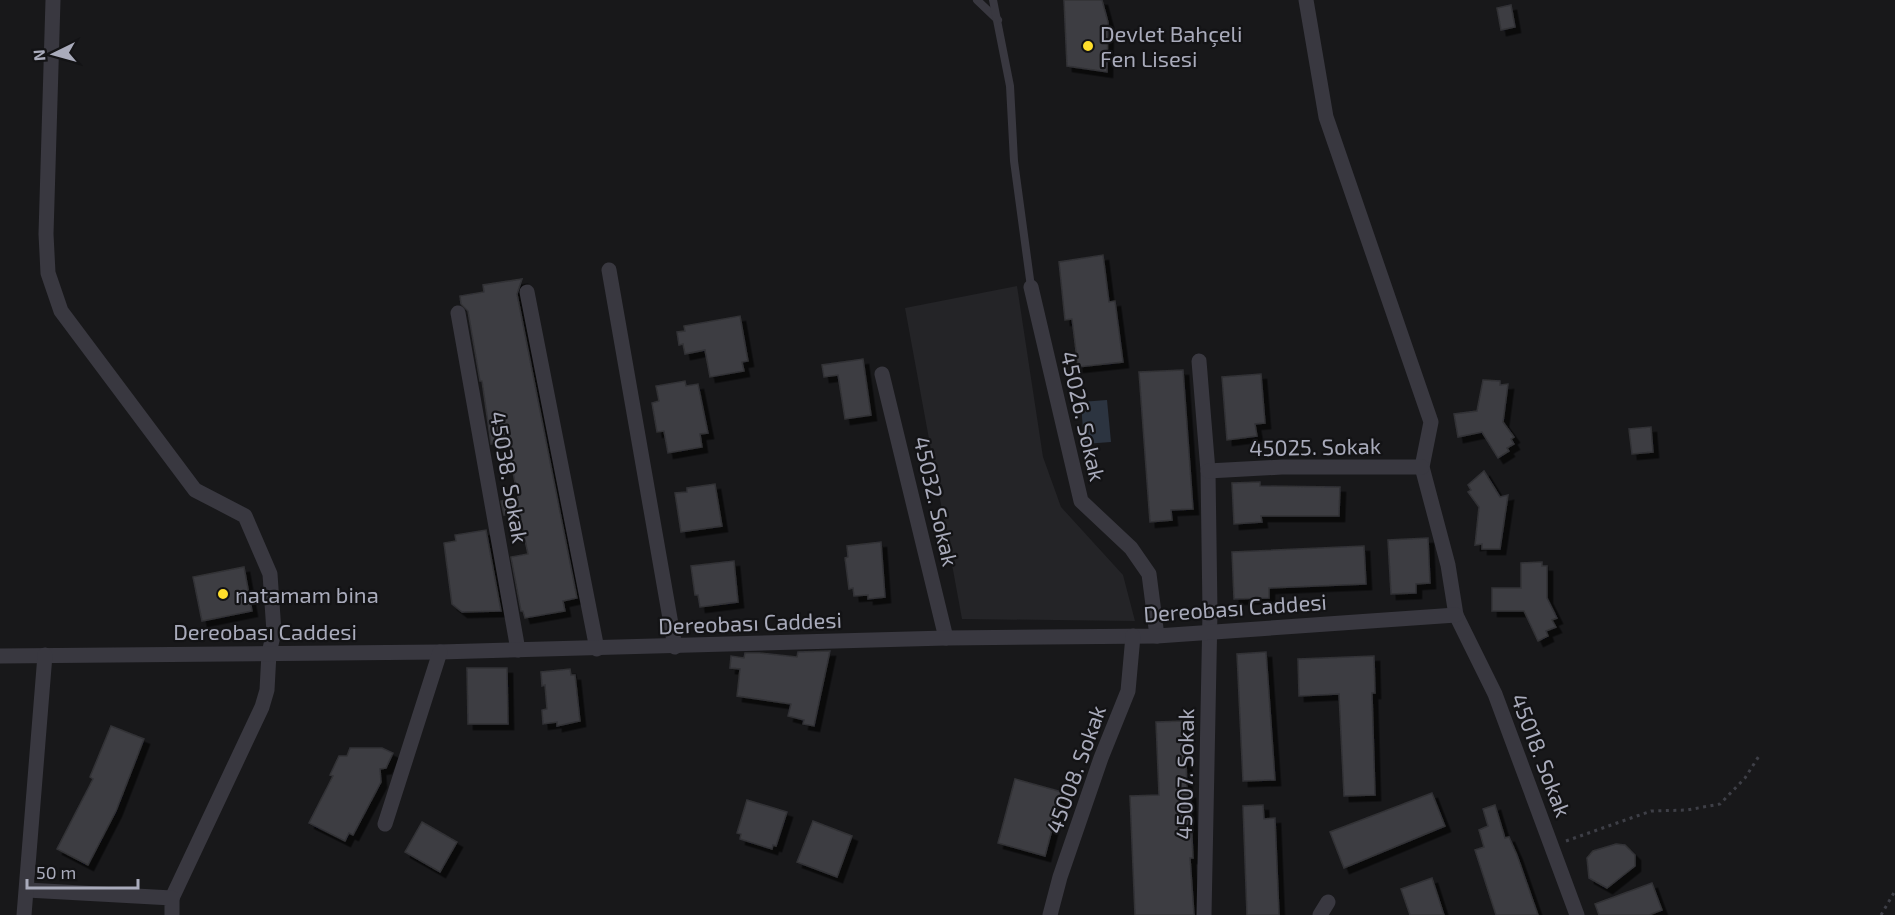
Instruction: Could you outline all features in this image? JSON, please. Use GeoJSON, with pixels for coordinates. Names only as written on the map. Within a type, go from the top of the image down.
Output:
{"type":"FeatureCollection","features":[{"type":"Feature","properties":{"kind":"street"},"geometry":{"type":"LineString","coordinates":[[53,0],[46,234],[51,286],[60,310],[195,490],[245,516],[270,574],[274,632],[269,654],[267,690],[262,707],[172,898],[172,915]]}},
{"type":"Feature","properties":{"kind":"street"},"geometry":{"type":"LineString","coordinates":[[1306,0],[1326,117],[1431,422],[1422,467]]}},
{"type":"Feature","properties":{"kind":"street"},"geometry":{"type":"LineString","coordinates":[[609,270],[675,647]]}},
{"type":"Feature","properties":{"kind":"street","name":"45026. Sokak"},"geometry":{"type":"LineString","coordinates":[[1031,287],[1081,501],[1131,548],[1149,574],[1157,636]]}},
{"type":"Feature","properties":{"kind":"street"},"geometry":{"type":"LineString","coordinates":[[527,292],[597,649]]}},
{"type":"Feature","properties":{"kind":"street","name":"45038. Sokak"},"geometry":{"type":"LineString","coordinates":[[458,313],[518,650]]}},
{"type":"Feature","properties":{"kind":"street"},"geometry":{"type":"LineString","coordinates":[[1199,361],[1208,471],[1209,633]]}},
{"type":"Feature","properties":{"kind":"street","name":"45032. Sokak"},"geometry":{"type":"LineString","coordinates":[[882,374],[946,638]]}},
{"type":"Feature","properties":{"kind":"street","name":"45025. Sokak"},"geometry":{"type":"LineString","coordinates":[[1208,471],[1282,467],[1422,467]]}},
{"type":"Feature","properties":{"kind":"street","name":"45018. Sokak"},"geometry":{"type":"LineString","coordinates":[[1422,467],[1448,565],[1456,615],[1495,694],[1577,915]]}},
{"type":"Feature","properties":{"kind":"street","name":"Dereobası Caddesi"},"geometry":{"type":"LineString","coordinates":[[0,656],[440,652],[946,638],[1157,636],[1456,615]]}},
{"type":"Feature","properties":{"kind":"street","name":"45007. Sokak"},"geometry":{"type":"LineString","coordinates":[[1204,915],[1209,633]]}},
{"type":"Feature","properties":{"kind":"street","name":"45008. Sokak"},"geometry":{"type":"LineString","coordinates":[[1050,915],[1078,823],[1128,691],[1133,636]]}},
{"type":"Feature","properties":{"kind":"street"},"geometry":{"type":"LineString","coordinates":[[385,824],[440,652]]}},
{"type":"Feature","properties":{"kind":"street"},"geometry":{"type":"LineString","coordinates":[[24,915],[45,655]]}},
{"type":"Feature","properties":{"kind":"street"},"geometry":{"type":"LineString","coordinates":[[27,890],[172,898]]}},
{"type":"Feature","properties":{"kind":"lane"},"geometry":{"type":"LineString","coordinates":[[978,0],[999,21]]}},
{"type":"Feature","properties":{"kind":"lane"},"geometry":{"type":"LineString","coordinates":[[993,0],[999,21],[1010,86],[1014,161],[1031,287]]}},
{"type":"Feature","properties":{"kind":"path"},"geometry":{"type":"LineString","coordinates":[[1553,846],[1651,811],[1686,810],[1720,804],[1745,778],[1760,756]]}},
{"type":"Feature","properties":{"kind":"path"},"geometry":{"type":"LineString","coordinates":[[1881,915],[1895,891]]}},
{"type":"Feature","properties":{"kind":"shaded area"},"geometry":{"type":"Polygon","coordinates":[[[1017,286],[1043,457],[1061,507],[1123,575],[1135,621],[962,619],[905,308],[1017,286]]]}},
{"type":"Feature","properties":{"kind":"water"},"geometry":{"type":"Polygon","coordinates":[[[1107,400],[1111,442],[1084,444],[1081,402],[1107,400]]]}},
{"type":"Feature","properties":{"kind":"building","name":"Devlet Bahçeli Fen Lisesi"},"geometry":{"type":"Polygon","coordinates":[[[1064,0],[1102,0],[1108,22],[1107,72],[1067,66],[1064,0]]]}},
{"type":"Feature","properties":{"kind":"building"},"geometry":{"type":"Polygon","coordinates":[[[1511,5],[1515,27],[1501,30],[1497,8],[1511,5]]]}},
{"type":"Feature","properties":{"kind":"building"},"geometry":{"type":"Polygon","coordinates":[[[1103,255],[1109,302],[1115,301],[1123,362],[1078,367],[1072,319],[1065,320],[1059,262],[1103,255]]]}},
{"type":"Feature","properties":{"kind":"building"},"geometry":{"type":"Polygon","coordinates":[[[522,279],[517,294],[577,598],[563,601],[565,611],[525,618],[521,611],[511,557],[528,554],[519,512],[504,515],[501,501],[518,498],[507,441],[491,444],[482,381],[480,381],[468,311],[461,304],[460,296],[484,292],[483,285],[522,279]]]}},
{"type":"Feature","properties":{"kind":"building"},"geometry":{"type":"Polygon","coordinates":[[[740,316],[748,361],[742,362],[744,371],[710,377],[705,350],[685,354],[683,344],[679,345],[677,332],[685,331],[684,326],[740,316]]]}},
{"type":"Feature","properties":{"kind":"building"},"geometry":{"type":"Polygon","coordinates":[[[863,359],[871,415],[845,419],[838,375],[824,377],[822,365],[863,359]]]}},
{"type":"Feature","properties":{"kind":"building"},"geometry":{"type":"Polygon","coordinates":[[[1183,370],[1193,509],[1171,510],[1172,520],[1150,522],[1139,372],[1183,370]]]}},
{"type":"Feature","properties":{"kind":"building"},"geometry":{"type":"Polygon","coordinates":[[[1261,374],[1265,423],[1255,424],[1257,436],[1227,440],[1222,377],[1261,374]]]}},
{"type":"Feature","properties":{"kind":"building"},"geometry":{"type":"Polygon","coordinates":[[[1483,380],[1500,381],[1500,385],[1508,384],[1503,422],[1514,437],[1511,439],[1514,444],[1507,448],[1509,451],[1498,458],[1482,432],[1458,437],[1454,414],[1477,411],[1483,380]]]}},
{"type":"Feature","properties":{"kind":"building"},"geometry":{"type":"Polygon","coordinates":[[[685,381],[686,386],[698,384],[708,433],[700,434],[702,447],[668,453],[664,431],[657,432],[652,403],[659,401],[656,386],[685,381]]]}},
{"type":"Feature","properties":{"kind":"building"},"geometry":{"type":"Polygon","coordinates":[[[1651,427],[1653,452],[1632,454],[1629,429],[1651,427]]]}},
{"type":"Feature","properties":{"kind":"building"},"geometry":{"type":"Polygon","coordinates":[[[1484,471],[1500,497],[1508,495],[1500,549],[1482,549],[1482,544],[1475,545],[1479,507],[1468,492],[1471,490],[1468,485],[1484,471]]]}},
{"type":"Feature","properties":{"kind":"building"},"geometry":{"type":"Polygon","coordinates":[[[1260,482],[1260,486],[1340,487],[1339,516],[1261,516],[1262,522],[1234,524],[1232,483],[1260,482]]]}},
{"type":"Feature","properties":{"kind":"building"},"geometry":{"type":"Polygon","coordinates":[[[715,484],[722,526],[681,532],[675,493],[687,492],[687,488],[715,484]]]}},
{"type":"Feature","properties":{"kind":"building"},"geometry":{"type":"Polygon","coordinates":[[[486,530],[501,611],[462,612],[452,604],[444,543],[456,541],[455,535],[486,530]]]}},
{"type":"Feature","properties":{"kind":"building"},"geometry":{"type":"Polygon","coordinates":[[[1428,538],[1430,583],[1416,584],[1416,593],[1391,594],[1388,540],[1428,538]]]}},
{"type":"Feature","properties":{"kind":"building"},"geometry":{"type":"Polygon","coordinates":[[[881,542],[885,597],[868,599],[868,595],[854,596],[853,588],[849,589],[845,558],[848,557],[847,546],[881,542]]]}},
{"type":"Feature","properties":{"kind":"building"},"geometry":{"type":"Polygon","coordinates":[[[1364,546],[1366,584],[1269,588],[1269,598],[1234,599],[1232,552],[1364,546]]]}},
{"type":"Feature","properties":{"kind":"building"},"geometry":{"type":"Polygon","coordinates":[[[734,561],[738,602],[700,607],[698,595],[695,595],[691,566],[734,561]]]}},
{"type":"Feature","properties":{"kind":"building"},"geometry":{"type":"Polygon","coordinates":[[[1542,562],[1542,566],[1547,566],[1547,598],[1557,618],[1552,620],[1556,627],[1546,631],[1548,636],[1538,641],[1524,611],[1492,611],[1492,588],[1521,588],[1521,563],[1542,562]]]}},
{"type":"Feature","properties":{"kind":"building","name":"natamam bina"},"geometry":{"type":"Polygon","coordinates":[[[244,567],[252,611],[202,621],[193,577],[244,567]]]}},
{"type":"Feature","properties":{"kind":"building"},"geometry":{"type":"Polygon","coordinates":[[[830,651],[814,726],[803,724],[804,720],[788,716],[791,704],[737,696],[740,669],[730,668],[731,656],[744,658],[745,653],[760,653],[797,657],[798,652],[830,651]]]}},
{"type":"Feature","properties":{"kind":"building"},"geometry":{"type":"Polygon","coordinates":[[[1266,652],[1275,780],[1243,781],[1237,654],[1266,652]]]}},
{"type":"Feature","properties":{"kind":"building"},"geometry":{"type":"Polygon","coordinates":[[[1374,656],[1375,693],[1372,693],[1375,795],[1344,796],[1339,694],[1299,696],[1298,659],[1374,656]]]}},
{"type":"Feature","properties":{"kind":"building"},"geometry":{"type":"Polygon","coordinates":[[[467,668],[507,668],[508,724],[468,724],[467,668]]]}},
{"type":"Feature","properties":{"kind":"building"},"geometry":{"type":"Polygon","coordinates":[[[570,669],[571,675],[575,675],[580,721],[557,726],[557,722],[543,724],[542,710],[547,709],[545,685],[542,686],[541,672],[570,669]]]}},
{"type":"Feature","properties":{"kind":"building"},"geometry":{"type":"Polygon","coordinates":[[[1185,721],[1194,915],[1135,915],[1130,796],[1159,795],[1156,722],[1185,721]]]}},
{"type":"Feature","properties":{"kind":"building"},"geometry":{"type":"Polygon","coordinates":[[[111,726],[144,739],[116,811],[88,865],[57,849],[93,779],[90,777],[111,726]]]}},
{"type":"Feature","properties":{"kind":"building"},"geometry":{"type":"Polygon","coordinates":[[[350,748],[382,748],[393,753],[386,768],[380,769],[381,782],[353,835],[349,833],[345,841],[309,823],[333,776],[330,775],[339,756],[347,756],[350,748]]]}},
{"type":"Feature","properties":{"kind":"building"},"geometry":{"type":"Polygon","coordinates":[[[1015,779],[1062,792],[1045,856],[998,843],[1015,779]]]}},
{"type":"Feature","properties":{"kind":"building"},"geometry":{"type":"Polygon","coordinates":[[[1432,793],[1445,826],[1344,868],[1330,832],[1432,793]]]}},
{"type":"Feature","properties":{"kind":"building"},"geometry":{"type":"Polygon","coordinates":[[[747,800],[787,812],[776,846],[773,845],[772,849],[740,839],[741,834],[737,833],[747,800]]]}},
{"type":"Feature","properties":{"kind":"building"},"geometry":{"type":"Polygon","coordinates":[[[1263,805],[1264,819],[1275,818],[1279,915],[1247,915],[1243,806],[1263,805]]]}},
{"type":"Feature","properties":{"kind":"building"},"geometry":{"type":"Polygon","coordinates":[[[1495,805],[1505,838],[1509,837],[1517,855],[1538,915],[1496,915],[1475,850],[1484,847],[1479,830],[1488,826],[1483,809],[1495,805]]]}},
{"type":"Feature","properties":{"kind":"building"},"geometry":{"type":"Polygon","coordinates":[[[813,821],[852,836],[837,877],[797,862],[813,821]]]}},
{"type":"Feature","properties":{"kind":"building"},"geometry":{"type":"Polygon","coordinates":[[[422,822],[457,842],[440,872],[405,852],[422,822]]]}},
{"type":"Feature","properties":{"kind":"building"},"geometry":{"type":"Polygon","coordinates":[[[1616,844],[1625,845],[1635,855],[1635,866],[1607,888],[1589,878],[1587,858],[1593,851],[1616,844]]]}},
{"type":"Feature","properties":{"kind":"building"},"geometry":{"type":"Polygon","coordinates":[[[1432,878],[1444,915],[1410,915],[1401,889],[1432,878]]]}},
{"type":"Feature","properties":{"kind":"building"},"geometry":{"type":"Polygon","coordinates":[[[1652,883],[1662,910],[1649,915],[1599,915],[1595,904],[1652,883]]]}},
{"type":"Feature","properties":{"kind":"place","name":"Devlet Bahçeli Fen Lisesi"},"geometry":{"type":"Point","coordinates":[1088,46]}},
{"type":"Feature","properties":{"kind":"place","name":"natamam bina"},"geometry":{"type":"Point","coordinates":[223,594]}}]}
